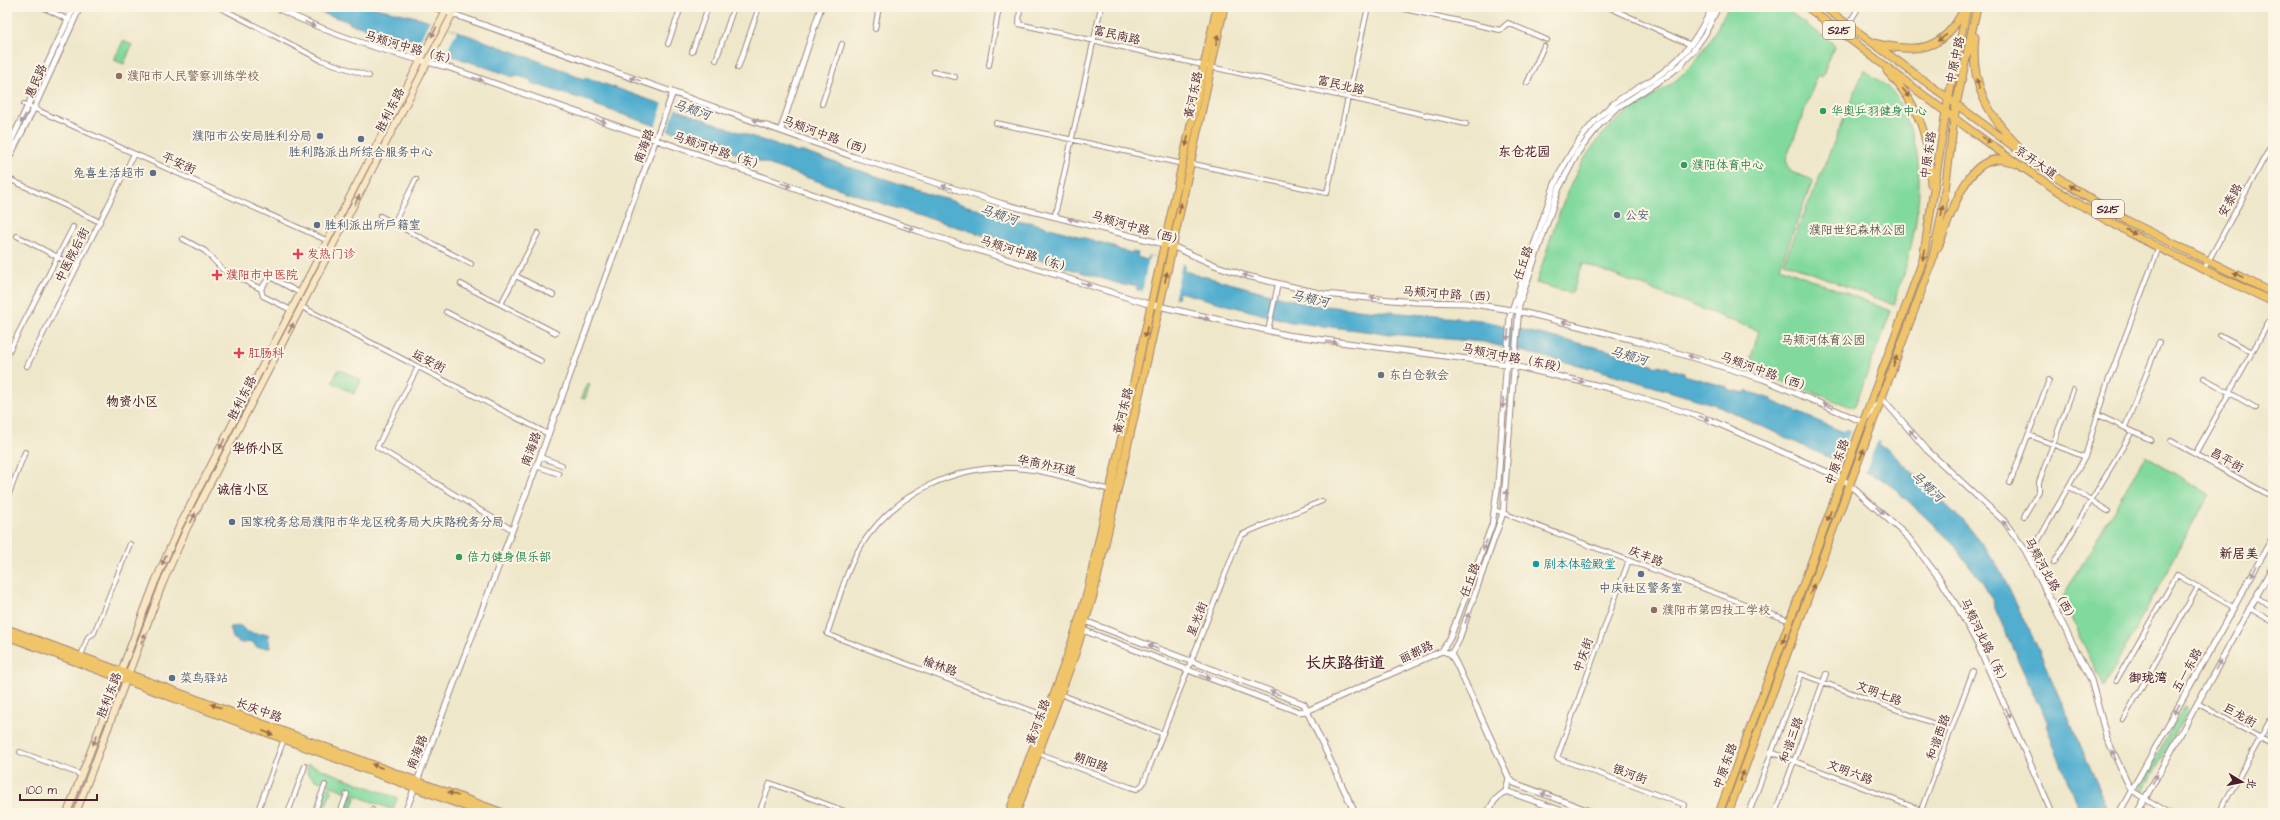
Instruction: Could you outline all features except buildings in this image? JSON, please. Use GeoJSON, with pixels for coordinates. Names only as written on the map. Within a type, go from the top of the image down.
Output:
{"type":"FeatureCollection","features":[{"type":"Feature","properties":{"kind":"main road","name":"胜利东路"},"geometry":{"type":"LineString","coordinates":[[67,813],[183,536],[456,7]]}},
{"type":"Feature","properties":{"kind":"main road","name":"黄河东路"},"geometry":{"type":"LineString","coordinates":[[1083,620],[1111,490],[1158,294],[1172,246],[1190,163],[1217,7]]}},
{"type":"Feature","properties":{"kind":"main road","name":"黄河东路"},"geometry":{"type":"LineString","coordinates":[[1158,294],[1164,244],[1182,164],[1224,7]]}},
{"type":"Feature","properties":{"kind":"main road","name":"京开大道"},"geometry":{"type":"LineString","coordinates":[[1807,7],[1954,118],[2039,178],[2076,202],[2159,247],[2273,302]]}},
{"type":"Feature","properties":{"kind":"main road","name":"京开大道"},"geometry":{"type":"LineString","coordinates":[[1824,7],[2032,160],[2107,209],[2273,293]]}},
{"type":"Feature","properties":{"kind":"main road"},"geometry":{"type":"LineString","coordinates":[[1870,42],[1901,49],[1920,49],[1929,46],[1952,30],[1966,7]]}},
{"type":"Feature","properties":{"kind":"main road","name":"中原中路"},"geometry":{"type":"LineString","coordinates":[[1946,111],[1966,7]]}},
{"type":"Feature","properties":{"kind":"main road"},"geometry":{"type":"LineString","coordinates":[[1977,7],[1974,60],[1980,90],[1993,116],[2032,160]]}},
{"type":"Feature","properties":{"kind":"main road","name":"中原中路"},"geometry":{"type":"LineString","coordinates":[[1954,118],[1977,7]]}},
{"type":"Feature","properties":{"kind":"main road","name":"胜利东路"},"geometry":{"type":"LineString","coordinates":[[76,813],[155,582],[179,527],[445,11]]}},
{"type":"Feature","properties":{"kind":"main road"},"geometry":{"type":"LineString","coordinates":[[1870,54],[1899,84],[1916,109],[1926,134],[1932,202]]}},
{"type":"Feature","properties":{"kind":"main road","name":"中原东路"},"geometry":{"type":"LineString","coordinates":[[1719,813],[1923,260],[1946,111]]}},
{"type":"Feature","properties":{"kind":"main road","name":"中原东路"},"geometry":{"type":"LineString","coordinates":[[1728,813],[1856,472],[1932,262],[1942,213],[1954,118]]}},
{"type":"Feature","properties":{"kind":"main road"},"geometry":{"type":"LineString","coordinates":[[1932,262],[1968,177],[1978,166],[1989,160],[2006,161],[2039,178]]}},
{"type":"Feature","properties":{"kind":"main road","name":"黄河东路"},"geometry":{"type":"LineString","coordinates":[[1016,813],[1060,694],[1083,620],[1155,306]]}},
{"type":"Feature","properties":{"kind":"main road","name":"黄河东路"},"geometry":{"type":"LineString","coordinates":[[1009,813],[1080,629]]}},
{"type":"Feature","properties":{"kind":"main road","name":"长庆中路"},"geometry":{"type":"LineString","coordinates":[[7,630],[81,656],[124,676],[284,739],[503,813]]}},
{"type":"Feature","properties":{"kind":"main road","name":"长庆中路"},"geometry":{"type":"LineString","coordinates":[[7,636],[124,676],[415,784],[482,813]]}},
{"type":"Feature","properties":{"kind":"street"},"geometry":{"type":"LineString","coordinates":[[42,7],[71,21]]}},
{"type":"Feature","properties":{"kind":"street","name":"惠民路"},"geometry":{"type":"LineString","coordinates":[[71,21],[74,7]]}},
{"type":"Feature","properties":{"kind":"street","name":"惠民路"},"geometry":{"type":"LineString","coordinates":[[7,150],[71,21],[80,7]]}},
{"type":"Feature","properties":{"kind":"street"},"geometry":{"type":"LineString","coordinates":[[219,7],[321,60],[369,76]]}},
{"type":"Feature","properties":{"kind":"street","name":"马颊河中路（东）"},"geometry":{"type":"LineString","coordinates":[[275,7],[335,35],[427,63],[447,67],[924,233],[1155,306]]}},
{"type":"Feature","properties":{"kind":"street","name":"马颊河中路（西）"},"geometry":{"type":"LineString","coordinates":[[433,7],[445,11],[452,16],[781,129],[854,157],[1003,204],[1055,215],[1172,246],[1217,266],[1278,287],[1323,294],[1415,302],[1466,303],[1518,311],[1638,341],[1763,379],[1863,422]]}},
{"type":"Feature","properties":{"kind":"street"},"geometry":{"type":"LineString","coordinates":[[668,44],[681,7]]}},
{"type":"Feature","properties":{"kind":"street"},"geometry":{"type":"LineString","coordinates":[[692,52],[708,7]]}},
{"type":"Feature","properties":{"kind":"street"},"geometry":{"type":"LineString","coordinates":[[716,60],[734,7]]}},
{"type":"Feature","properties":{"kind":"street"},"geometry":{"type":"LineString","coordinates":[[738,68],[759,7]]}},
{"type":"Feature","properties":{"kind":"street"},"geometry":{"type":"LineString","coordinates":[[781,129],[821,7]]}},
{"type":"Feature","properties":{"kind":"street"},"geometry":{"type":"LineString","coordinates":[[875,29],[879,7]]}},
{"type":"Feature","properties":{"kind":"street"},"geometry":{"type":"LineString","coordinates":[[989,65],[1000,7]]}},
{"type":"Feature","properties":{"kind":"street","name":"富民南路"},"geometry":{"type":"LineString","coordinates":[[1020,7],[1019,24],[1208,66]]}},
{"type":"Feature","properties":{"kind":"street"},"geometry":{"type":"LineString","coordinates":[[1055,215],[1101,7]]}},
{"type":"Feature","properties":{"kind":"street"},"geometry":{"type":"LineString","coordinates":[[996,123],[1182,164],[1190,163],[1327,193],[1368,7]]}},
{"type":"Feature","properties":{"kind":"street"},"geometry":{"type":"LineString","coordinates":[[1395,7],[1500,30],[1508,23],[1546,40]]}},
{"type":"Feature","properties":{"kind":"street"},"geometry":{"type":"LineString","coordinates":[[1608,7],[1691,45]]}},
{"type":"Feature","properties":{"kind":"street","name":"任丘路"},"geometry":{"type":"LineString","coordinates":[[1442,651],[1450,638],[1486,544],[1495,510],[1505,364],[1511,310],[1554,186],[1563,166],[1592,125],[1612,106],[1664,72],[1691,45],[1713,7]]}},
{"type":"Feature","properties":{"kind":"street","name":"任丘路"},"geometry":{"type":"LineString","coordinates":[[1451,654],[1458,642],[1503,513],[1518,311],[1559,188],[1578,152],[1600,124],[1615,109],[1667,76],[1681,65],[1705,34],[1718,7]]}},
{"type":"Feature","properties":{"kind":"street"},"geometry":{"type":"LineString","coordinates":[[1848,25],[1859,7]]}},
{"type":"Feature","properties":{"kind":"street"},"geometry":{"type":"LineString","coordinates":[[822,104],[842,44]]}},
{"type":"Feature","properties":{"kind":"street"},"geometry":{"type":"LineString","coordinates":[[1527,83],[1544,46]]}},
{"type":"Feature","properties":{"kind":"street","name":"富民北路"},"geometry":{"type":"LineString","coordinates":[[1208,66],[1466,124]]}},
{"type":"Feature","properties":{"kind":"street"},"geometry":{"type":"LineString","coordinates":[[934,72],[955,76]]}},
{"type":"Feature","properties":{"kind":"street","name":"南海路"},"geometry":{"type":"LineString","coordinates":[[405,813],[511,529],[540,457],[674,92]]}},
{"type":"Feature","properties":{"kind":"street","name":"惠民路"},"geometry":{"type":"LineString","coordinates":[[7,162],[29,106]]}},
{"type":"Feature","properties":{"kind":"street","name":"平安街"},"geometry":{"type":"LineString","coordinates":[[29,106],[326,240]]}},
{"type":"Feature","properties":{"kind":"street","name":"安泰路"},"geometry":{"type":"LineString","coordinates":[[2204,268],[2273,142]]}},
{"type":"Feature","properties":{"kind":"street","name":"中医院后街"},"geometry":{"type":"LineString","coordinates":[[27,366],[134,154]]}},
{"type":"Feature","properties":{"kind":"street"},"geometry":{"type":"LineString","coordinates":[[7,178],[100,222]]}},
{"type":"Feature","properties":{"kind":"street"},"geometry":{"type":"LineString","coordinates":[[394,223],[416,179]]}},
{"type":"Feature","properties":{"kind":"street"},"geometry":{"type":"LineString","coordinates":[[380,216],[471,264]]}},
{"type":"Feature","properties":{"kind":"street"},"geometry":{"type":"LineString","coordinates":[[7,355],[73,227]]}},
{"type":"Feature","properties":{"kind":"street"},"geometry":{"type":"LineString","coordinates":[[501,304],[538,233]]}},
{"type":"Feature","properties":{"kind":"street"},"geometry":{"type":"LineString","coordinates":[[17,236],[77,267]]}},
{"type":"Feature","properties":{"kind":"street"},"geometry":{"type":"LineString","coordinates":[[183,239],[205,251],[223,270],[261,289],[264,296],[290,310]]}},
{"type":"Feature","properties":{"kind":"street"},"geometry":{"type":"LineString","coordinates":[[2029,557],[2070,487],[2085,457],[2106,387],[2159,247]]}},
{"type":"Feature","properties":{"kind":"street"},"geometry":{"type":"LineString","coordinates":[[516,276],[553,295]]}},
{"type":"Feature","properties":{"kind":"street"},"geometry":{"type":"LineString","coordinates":[[261,289],[265,282],[272,278],[300,293]]}},
{"type":"Feature","properties":{"kind":"street"},"geometry":{"type":"LineString","coordinates":[[461,284],[556,333]]}},
{"type":"Feature","properties":{"kind":"street"},"geometry":{"type":"LineString","coordinates":[[1268,331],[1278,287]]}},
{"type":"Feature","properties":{"kind":"street","name":"马颊河中路（东段）"},"geometry":{"type":"LineString","coordinates":[[1155,306],[1308,339],[1505,364],[1613,389],[1710,420],[1843,480],[1850,486]]}},
{"type":"Feature","properties":{"kind":"street","name":"运安街"},"geometry":{"type":"LineString","coordinates":[[302,307],[548,434]]}},
{"type":"Feature","properties":{"kind":"street"},"geometry":{"type":"LineString","coordinates":[[446,312],[541,361]]}},
{"type":"Feature","properties":{"kind":"street"},"geometry":{"type":"LineString","coordinates":[[2195,454],[2273,315]]}},
{"type":"Feature","properties":{"kind":"street"},"geometry":{"type":"LineString","coordinates":[[2220,335],[2252,352]]}},
{"type":"Feature","properties":{"kind":"street"},"geometry":{"type":"LineString","coordinates":[[2125,427],[2159,342]]}},
{"type":"Feature","properties":{"kind":"street"},"geometry":{"type":"LineString","coordinates":[[418,367],[377,447],[511,529]]}},
{"type":"Feature","properties":{"kind":"street"},"geometry":{"type":"LineString","coordinates":[[2204,378],[2256,408]]}},
{"type":"Feature","properties":{"kind":"street"},"geometry":{"type":"LineString","coordinates":[[2010,483],[2049,380]]}},
{"type":"Feature","properties":{"kind":"street"},"geometry":{"type":"LineString","coordinates":[[2024,516],[2039,491],[2039,482],[2073,390]]}},
{"type":"Feature","properties":{"kind":"street"},"geometry":{"type":"LineString","coordinates":[[1863,422],[1882,398]]}},
{"type":"Feature","properties":{"kind":"street","name":"马颊河北路（西）"},"geometry":{"type":"LineString","coordinates":[[1882,398],[1927,450],[2004,522],[2029,557],[2092,680],[2107,739],[2116,762],[2131,790]]}},
{"type":"Feature","properties":{"kind":"street"},"geometry":{"type":"LineString","coordinates":[[2098,415],[2151,440]]}},
{"type":"Feature","properties":{"kind":"street"},"geometry":{"type":"LineString","coordinates":[[2029,435],[2085,457]]}},
{"type":"Feature","properties":{"kind":"street"},"geometry":{"type":"LineString","coordinates":[[2054,563],[2130,435]]}},
{"type":"Feature","properties":{"kind":"street","name":"昌平街"},"geometry":{"type":"LineString","coordinates":[[2171,441],[2273,497]]}},
{"type":"Feature","properties":{"kind":"street"},"geometry":{"type":"LineString","coordinates":[[7,499],[26,452]]}},
{"type":"Feature","properties":{"kind":"street"},"geometry":{"type":"LineString","coordinates":[[540,457],[562,465]]}},
{"type":"Feature","properties":{"kind":"street"},"geometry":{"type":"LineString","coordinates":[[536,466],[559,474]]}},
{"type":"Feature","properties":{"kind":"street","name":"华商外环道"},"geometry":{"type":"LineString","coordinates":[[827,634],[859,550],[872,530],[888,514],[920,490],[957,473],[990,467],[1008,467],[1046,473],[1111,490]]}},
{"type":"Feature","properties":{"kind":"street","name":"马颊河北路（东）"},"geometry":{"type":"LineString","coordinates":[[1850,486],[1908,537],[1940,578],[1977,643],[2052,813]]}},
{"type":"Feature","properties":{"kind":"street"},"geometry":{"type":"LineString","coordinates":[[2070,487],[2108,511]]}},
{"type":"Feature","properties":{"kind":"street","name":"星光街"},"geometry":{"type":"LineString","coordinates":[[1137,789],[1143,784],[1242,535],[1322,501]]}},
{"type":"Feature","properties":{"kind":"street","name":"庆丰路"},"geometry":{"type":"LineString","coordinates":[[1495,510],[1790,621]]}},
{"type":"Feature","properties":{"kind":"street","name":"五一东路"},"geometry":{"type":"LineString","coordinates":[[2120,812],[2273,537]]}},
{"type":"Feature","properties":{"kind":"street"},"geometry":{"type":"LineString","coordinates":[[81,656],[88,637],[94,633],[130,544]]}},
{"type":"Feature","properties":{"kind":"street","name":"中庆街"},"geometry":{"type":"LineString","coordinates":[[1557,758],[1629,560]]}},
{"type":"Feature","properties":{"kind":"street","name":"五一东路"},"geometry":{"type":"LineString","coordinates":[[2136,813],[2273,566]]}},
{"type":"Feature","properties":{"kind":"street"},"geometry":{"type":"LineString","coordinates":[[2116,681],[2177,575],[2233,608]]}},
{"type":"Feature","properties":{"kind":"street"},"geometry":{"type":"LineString","coordinates":[[2123,720],[2198,587]]}},
{"type":"Feature","properties":{"kind":"street"},"geometry":{"type":"LineString","coordinates":[[2256,597],[2273,607]]}},
{"type":"Feature","properties":{"kind":"street"},"geometry":{"type":"LineString","coordinates":[[2249,608],[2273,622]]}},
{"type":"Feature","properties":{"kind":"street"},"geometry":{"type":"LineString","coordinates":[[1083,620],[1304,704],[1355,813]]}},
{"type":"Feature","properties":{"kind":"street"},"geometry":{"type":"LineString","coordinates":[[1080,629],[1299,712],[1307,711]]}},
{"type":"Feature","properties":{"kind":"street","name":"榆林路"},"geometry":{"type":"LineString","coordinates":[[827,634],[1046,716]]}},
{"type":"Feature","properties":{"kind":"street","name":"丽都路"},"geometry":{"type":"LineString","coordinates":[[1307,711],[1442,651],[1451,654],[1510,778]]}},
{"type":"Feature","properties":{"kind":"street","name":"和谐西路"},"geometry":{"type":"LineString","coordinates":[[1920,811],[1973,671]]}},
{"type":"Feature","properties":{"kind":"street","name":"文明七路"},"geometry":{"type":"LineString","coordinates":[[1771,752],[1801,674],[1951,730]]}},
{"type":"Feature","properties":{"kind":"street","name":"和谐三路"},"geometry":{"type":"LineString","coordinates":[[1776,813],[1826,674]]}},
{"type":"Feature","properties":{"kind":"street"},"geometry":{"type":"LineString","coordinates":[[1060,694],[1163,734]]}},
{"type":"Feature","properties":{"kind":"street","name":"巨龙街"},"geometry":{"type":"LineString","coordinates":[[2197,703],[2273,745]]}},
{"type":"Feature","properties":{"kind":"street"},"geometry":{"type":"LineString","coordinates":[[2219,813],[2273,715]]}},
{"type":"Feature","properties":{"kind":"street"},"geometry":{"type":"LineString","coordinates":[[257,813],[284,739]]}},
{"type":"Feature","properties":{"kind":"street"},"geometry":{"type":"LineString","coordinates":[[20,752],[82,775]]}},
{"type":"Feature","properties":{"kind":"street"},"geometry":{"type":"LineString","coordinates":[[1749,813],[1771,752]]}},
{"type":"Feature","properties":{"kind":"street","name":"文明六路"},"geometry":{"type":"LineString","coordinates":[[1771,752],[1920,811]]}},
{"type":"Feature","properties":{"kind":"street","name":"朝阳路"},"geometry":{"type":"LineString","coordinates":[[1038,753],[1137,789]]}},
{"type":"Feature","properties":{"kind":"street","name":"银河街"},"geometry":{"type":"LineString","coordinates":[[1557,758],[1685,805],[1683,811],[1688,813]]}},
{"type":"Feature","properties":{"kind":"street"},"geometry":{"type":"LineString","coordinates":[[288,813],[305,766]]}},
{"type":"Feature","properties":{"kind":"street"},"geometry":{"type":"LineString","coordinates":[[1487,813],[1495,800],[1506,790],[1510,778]]}},
{"type":"Feature","properties":{"kind":"street"},"geometry":{"type":"LineString","coordinates":[[1510,778],[1514,783],[1595,813]]}},
{"type":"Feature","properties":{"kind":"street"},"geometry":{"type":"LineString","coordinates":[[759,813],[770,783],[850,813]]}},
{"type":"Feature","properties":{"kind":"street"},"geometry":{"type":"LineString","coordinates":[[314,813],[325,785]]}},
{"type":"Feature","properties":{"kind":"street"},"geometry":{"type":"LineString","coordinates":[[1506,790],[1568,813]]}},
{"type":"Feature","properties":{"kind":"street"},"geometry":{"type":"LineString","coordinates":[[2131,790],[2170,813]]}},
{"type":"Feature","properties":{"kind":"street"},"geometry":{"type":"LineString","coordinates":[[340,813],[348,794]]}},
{"type":"Feature","properties":{"kind":"street"},"geometry":{"type":"LineString","coordinates":[[368,813],[372,810],[374,813]]}},
{"type":"Feature","properties":{"kind":"green space","name":"濮阳体育中心"},"geometry":{"type":"Polygon","coordinates":[[[1728,7],[1783,7],[1835,45],[1822,77],[1818,75],[1786,159],[1791,172],[1813,180],[1780,267],[1891,311],[1854,408],[1748,368],[1759,331],[1583,263],[1572,293],[1536,283],[1564,199],[1573,179],[1596,142],[1618,120],[1671,84],[1689,68],[1697,59],[1717,29],[1728,7]]]}},
{"type":"Feature","properties":{"kind":"green space"},"geometry":{"type":"Polygon","coordinates":[[[123,41],[132,45],[124,64],[114,60],[123,41]]]}},
{"type":"Feature","properties":{"kind":"green space","name":"濮阳世纪森林公园"},"geometry":{"type":"Polygon","coordinates":[[[1864,70],[1890,90],[1899,102],[1912,135],[1917,159],[1919,183],[1918,208],[1908,258],[1894,305],[1784,262],[1864,70]]]}},
{"type":"Feature","properties":{"kind":"green space"},"geometry":{"type":"Polygon","coordinates":[[[339,369],[361,381],[354,394],[332,382],[339,369]]]}},
{"type":"Feature","properties":{"kind":"green space"},"geometry":{"type":"Polygon","coordinates":[[[587,383],[590,384],[585,399],[581,398],[587,383]]]}},
{"type":"Feature","properties":{"kind":"green space"},"geometry":{"type":"Polygon","coordinates":[[[2145,456],[2209,494],[2104,687],[2062,599],[2145,456]]]}},
{"type":"Feature","properties":{"kind":"green space"},"geometry":{"type":"Polygon","coordinates":[[[2185,707],[2188,711],[2143,791],[2140,792],[2138,789],[2183,708],[2185,707]]]}},
{"type":"Feature","properties":{"kind":"green space"},"geometry":{"type":"Polygon","coordinates":[[[308,764],[397,798],[393,810],[316,780],[307,773],[308,764]]]}},
{"type":"Feature","properties":{"kind":"green space"},"geometry":{"type":"Polygon","coordinates":[[[326,786],[332,789],[323,813],[316,813],[326,786]]]}},
{"type":"Feature","properties":{"kind":"green space"},"geometry":{"type":"Polygon","coordinates":[[[350,795],[356,798],[350,813],[343,813],[350,795]]]}},
{"type":"Feature","properties":{"kind":"water"},"geometry":{"type":"Polygon","coordinates":[[[304,7],[372,7],[421,18],[569,72],[569,74],[584,79],[585,77],[799,153],[800,151],[1007,219],[1029,222],[1116,247],[1116,249],[1138,253],[1137,257],[1147,260],[1148,256],[1185,265],[1184,271],[1312,305],[1480,320],[1607,350],[1658,367],[1659,365],[1684,373],[1684,375],[1727,387],[1727,389],[1745,393],[1746,391],[1772,399],[1772,401],[1843,432],[1845,430],[1880,442],[1879,446],[1887,448],[1967,525],[1983,545],[2001,573],[2036,644],[2110,813],[2080,813],[2046,725],[2048,724],[2039,702],[2037,702],[1993,604],[1994,603],[1982,582],[1952,542],[1894,488],[1880,478],[1812,450],[1719,406],[1595,369],[1483,342],[1390,334],[1291,322],[1179,292],[1177,298],[1137,290],[1137,286],[1128,284],[1127,286],[1027,256],[1005,240],[989,237],[893,207],[595,105],[595,103],[531,83],[531,80],[515,75],[514,77],[409,41],[409,38],[350,24],[350,22],[304,7]]]}},
{"type":"Feature","properties":{"kind":"water"},"geometry":{"type":"Polygon","coordinates":[[[241,626],[246,631],[257,634],[268,634],[270,648],[256,647],[253,642],[241,643],[233,638],[230,627],[241,626]]]}},
{"type":"Feature","properties":{"kind":"pier"},"geometry":{"type":"Polygon","coordinates":[[[430,20],[457,31],[444,55],[417,46],[430,20]]]}},
{"type":"Feature","properties":{"kind":"pier"},"geometry":{"type":"Polygon","coordinates":[[[663,103],[676,107],[667,132],[655,128],[663,103]]]}},
{"type":"Feature","properties":{"kind":"pier"},"geometry":{"type":"Polygon","coordinates":[[[1149,256],[1182,263],[1174,300],[1142,293],[1149,256]]]}},
{"type":"Feature","properties":{"kind":"pier"},"geometry":{"type":"Polygon","coordinates":[[[1851,430],[1878,439],[1865,473],[1838,463],[1851,430]]]}},
{"type":"Feature","properties":{"kind":"place","name":"濮阳市人民警察训练学校"},"geometry":{"type":"Point","coordinates":[119,76]}},
{"type":"Feature","properties":{"kind":"place","name":"华奥乒羽健身中心"},"geometry":{"type":"Point","coordinates":[1823,111]}},
{"type":"Feature","properties":{"kind":"place","name":"濮阳市公安局胜利分局"},"geometry":{"type":"Point","coordinates":[320,136]}},
{"type":"Feature","properties":{"kind":"place","name":"胜利路派出所综合服务中心"},"geometry":{"type":"Point","coordinates":[361,139]}},
{"type":"Feature","properties":{"kind":"place","name":"濮阳体育中心"},"geometry":{"type":"Point","coordinates":[1684,165]}},
{"type":"Feature","properties":{"kind":"place","name":"兔喜生活超市"},"geometry":{"type":"Point","coordinates":[153,173]}},
{"type":"Feature","properties":{"kind":"place","name":"公安"},"geometry":{"type":"Point","coordinates":[1617,215]}},
{"type":"Feature","properties":{"kind":"place","name":"胜利派出所户籍室"},"geometry":{"type":"Point","coordinates":[317,225]}},
{"type":"Feature","properties":{"kind":"place","name":"发热门诊"},"geometry":{"type":"Point","coordinates":[298,254]}},
{"type":"Feature","properties":{"kind":"place","name":"濮阳市中医院"},"geometry":{"type":"Point","coordinates":[217,275]}},
{"type":"Feature","properties":{"kind":"place","name":"肛肠科"},"geometry":{"type":"Point","coordinates":[239,353]}},
{"type":"Feature","properties":{"kind":"place","name":"东白仓教会"},"geometry":{"type":"Point","coordinates":[1381,375]}},
{"type":"Feature","properties":{"kind":"place","name":"国家税务总局濮阳市华龙区税务局大庆路税务分局"},"geometry":{"type":"Point","coordinates":[232,522]}},
{"type":"Feature","properties":{"kind":"place","name":"倍力健身俱乐部"},"geometry":{"type":"Point","coordinates":[459,557]}},
{"type":"Feature","properties":{"kind":"place","name":"剧本体验殿堂"},"geometry":{"type":"Point","coordinates":[1536,564]}},
{"type":"Feature","properties":{"kind":"place","name":"中庆社区警务室"},"geometry":{"type":"Point","coordinates":[1641,574]}},
{"type":"Feature","properties":{"kind":"place","name":"濮阳市第四技工学校"},"geometry":{"type":"Point","coordinates":[1654,610]}},
{"type":"Feature","properties":{"kind":"place","name":"菜鸟驿站"},"geometry":{"type":"Point","coordinates":[172,678]}},
{"type":"Feature","properties":{"kind":"district","name":"东仓花园"},"geometry":{"type":"Point","coordinates":[1524,151]}},
{"type":"Feature","properties":{"kind":"district","name":"物资小区"},"geometry":{"type":"Point","coordinates":[132,401]}},
{"type":"Feature","properties":{"kind":"district","name":"华侨小区"},"geometry":{"type":"Point","coordinates":[258,448]}},
{"type":"Feature","properties":{"kind":"district","name":"诚信小区"},"geometry":{"type":"Point","coordinates":[243,489]}},
{"type":"Feature","properties":{"kind":"district","name":"新居美"},"geometry":{"type":"Point","coordinates":[2239,553]}},
{"type":"Feature","properties":{"kind":"district","name":"长庆路街道"},"geometry":{"type":"Point","coordinates":[1345,662]}},
{"type":"Feature","properties":{"kind":"district","name":"御珑湾"},"geometry":{"type":"Point","coordinates":[2148,677]}},
{"type":"Feature","properties":{"kind":"water label","name":"马颊河"},"geometry":{"type":"Point","coordinates":[692,109]}},
{"type":"Feature","properties":{"kind":"water label","name":"马颊河"},"geometry":{"type":"Point","coordinates":[999,214]}},
{"type":"Feature","properties":{"kind":"water label","name":"马颊河"},"geometry":{"type":"Point","coordinates":[1310,298]}},
{"type":"Feature","properties":{"kind":"water label","name":"马颊河"},"geometry":{"type":"Point","coordinates":[1629,355]}},
{"type":"Feature","properties":{"kind":"water label","name":"马颊河"},"geometry":{"type":"Point","coordinates":[1928,486]}},
{"type":"Feature","properties":{"kind":"park label","name":"马颊河体育公园"},"geometry":{"type":"Point","coordinates":[1823,340]}}]}
